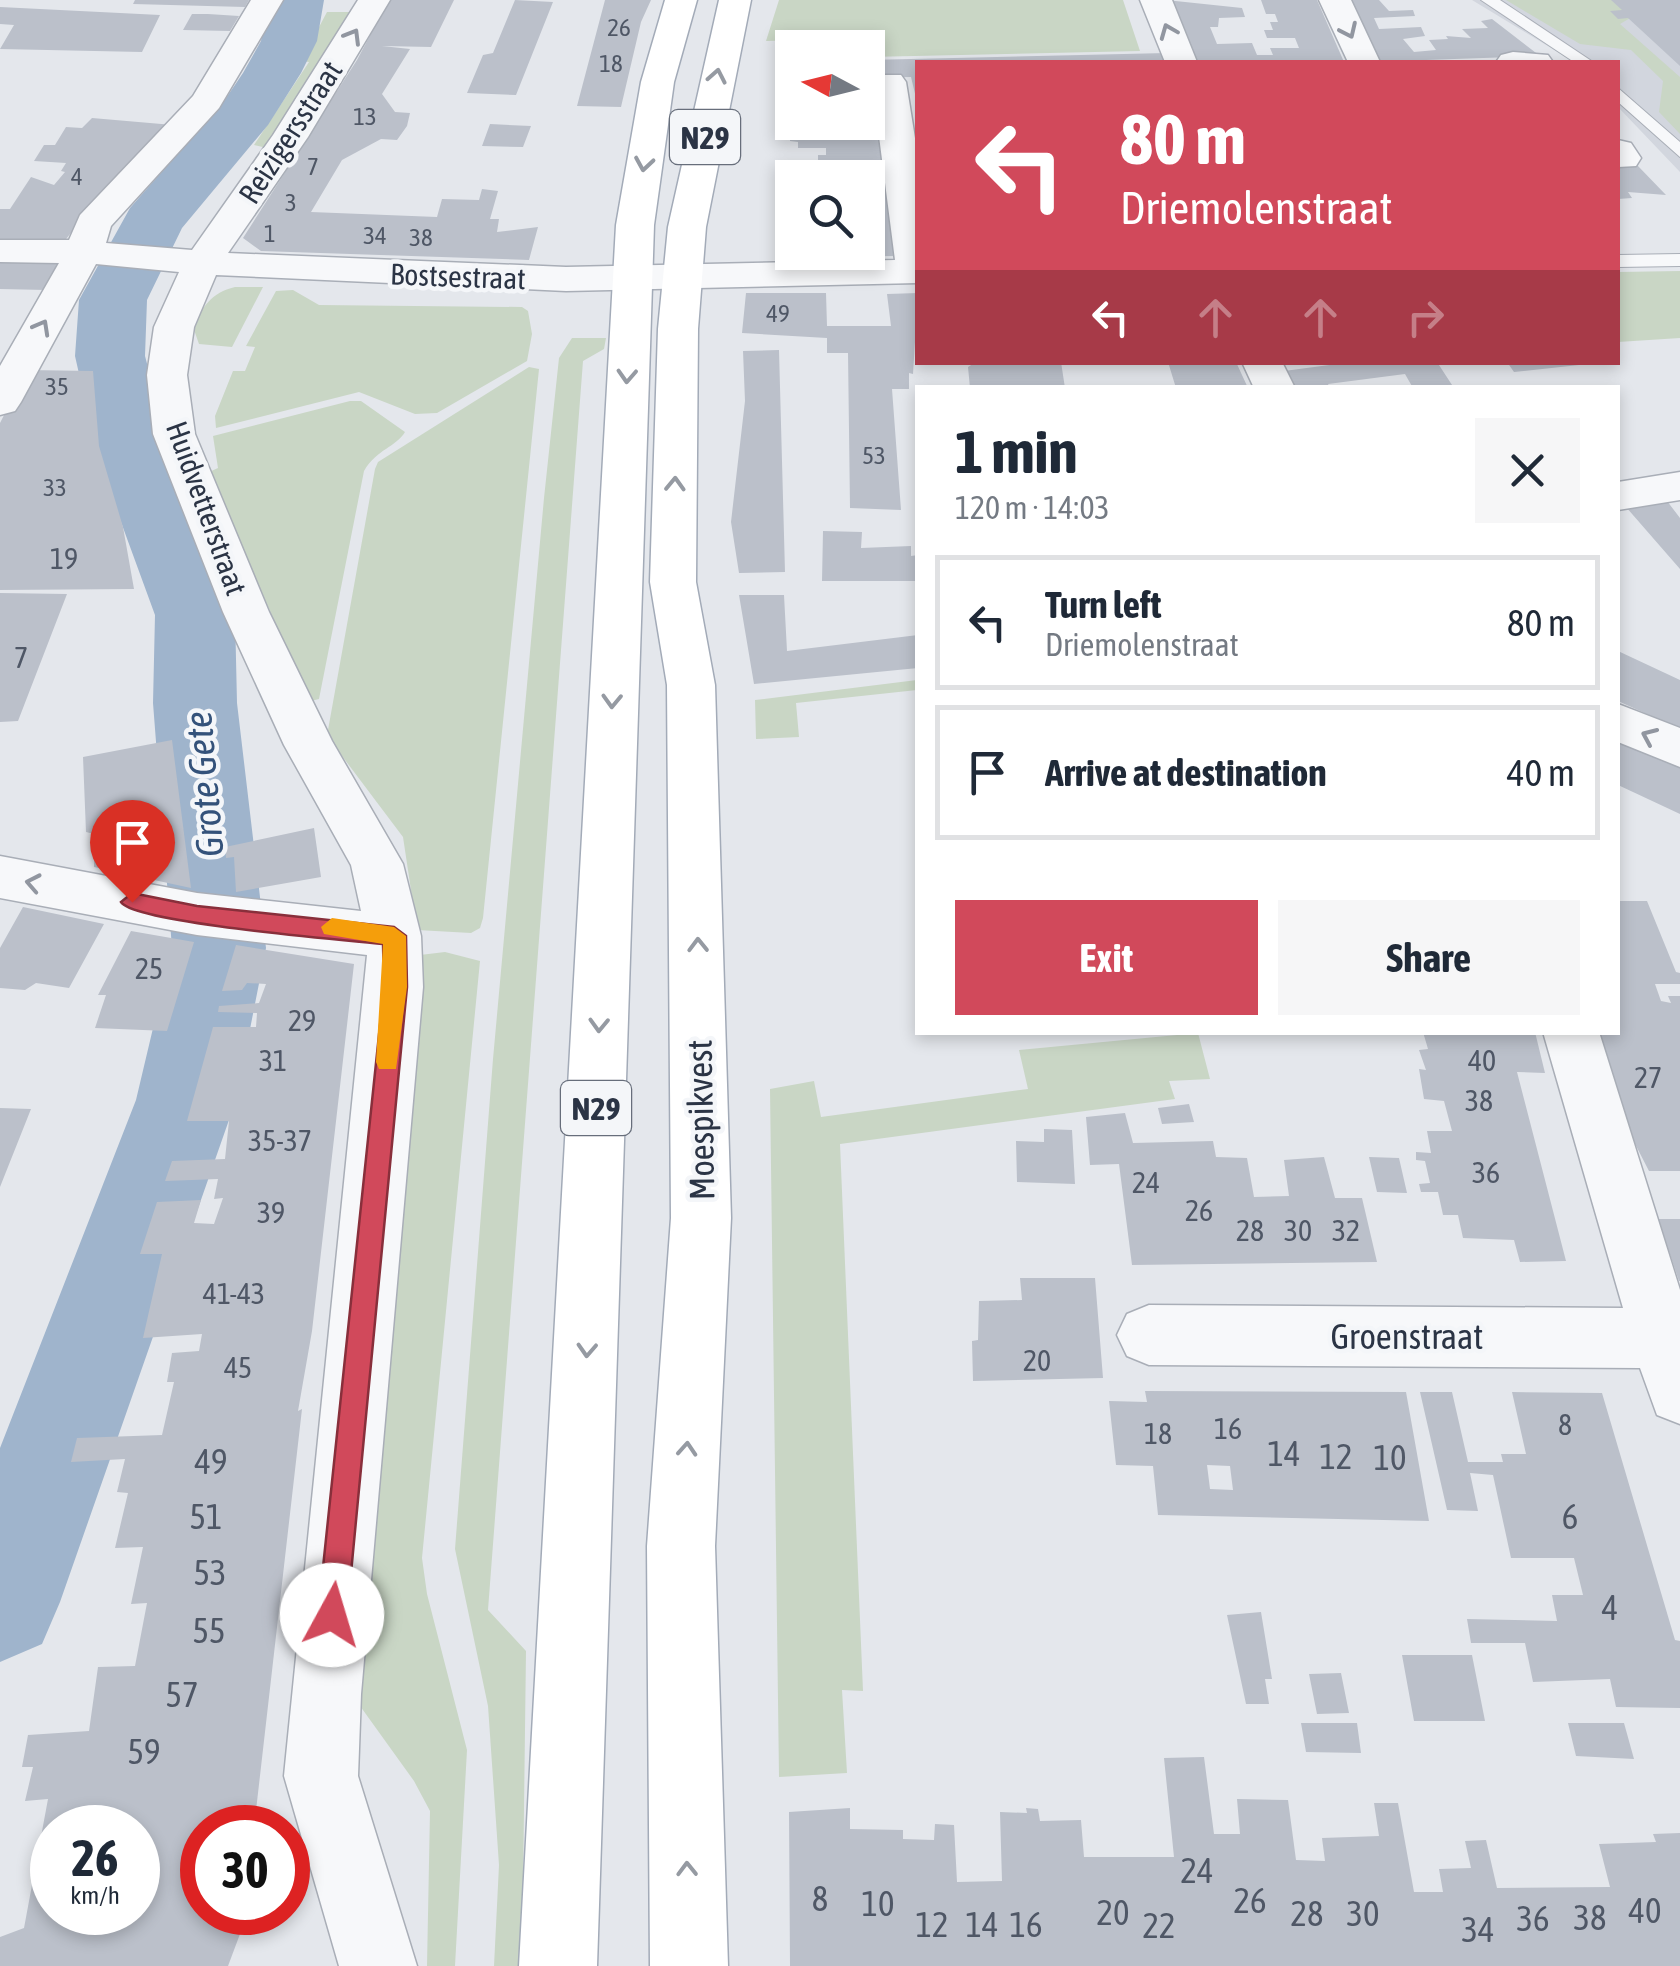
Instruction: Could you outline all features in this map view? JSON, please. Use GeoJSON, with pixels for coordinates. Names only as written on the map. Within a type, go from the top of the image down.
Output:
{"type":"FeatureCollection","features":[{"type":"Feature","properties":{"kind":"main road","name":"N29"},"geometry":{"type":"LineString","coordinates":[[558,1966],[658,277],[649,134],[672,24],[681,0]]}},
{"type":"Feature","properties":{"kind":"main road","name":"N29"},"geometry":{"type":"LineString","coordinates":[[658,277],[686,227],[735,0]]}},
{"type":"Feature","properties":{"kind":"main road","name":"Moespikvest"},"geometry":{"type":"LineString","coordinates":[[658,277],[672,582],[690,685],[702,1218],[681,1546],[689,1966]]}},
{"type":"Feature","properties":{"kind":"street"},"geometry":{"type":"LineString","coordinates":[[0,402],[115,256],[86,236],[104,208],[174,141],[206,101],[267,0]]}},
{"type":"Feature","properties":{"kind":"street","name":"Reizigersstraat"},"geometry":{"type":"LineString","coordinates":[[202,262],[290,137],[374,0]]}},
{"type":"Feature","properties":{"kind":"street"},"geometry":{"type":"LineString","coordinates":[[1156,0],[1180,60]]}},
{"type":"Feature","properties":{"kind":"street"},"geometry":{"type":"LineString","coordinates":[[1334,0],[1363,60]]}},
{"type":"Feature","properties":{"kind":"street"},"geometry":{"type":"LineString","coordinates":[[889,82],[915,258]]}},
{"type":"Feature","properties":{"kind":"street","name":"Bostsestraat"},"geometry":{"type":"LineString","coordinates":[[0,251],[315,271],[658,277],[915,271]]}},
{"type":"Feature","properties":{"kind":"street","name":"Huidvetterstraat"},"geometry":{"type":"LineString","coordinates":[[202,262],[174,327],[166,375],[174,434],[246,612],[309,745],[377,864],[394,936],[396,987],[324,1694],[321,1776],[371,1940]]}},
{"type":"Feature","properties":{"kind":"street"},"geometry":{"type":"LineString","coordinates":[[1620,496],[1680,486]]}},
{"type":"Feature","properties":{"kind":"street"},"geometry":{"type":"LineString","coordinates":[[1620,723],[1680,749]]}},
{"type":"Feature","properties":{"kind":"street"},"geometry":{"type":"LineString","coordinates":[[0,877],[216,916],[394,936]]}},
{"type":"Feature","properties":{"kind":"street","name":"Groenstraat"},"geometry":{"type":"LineString","coordinates":[[1149,1335],[1672,1365],[1573,1035]]}},
{"type":"Feature","properties":{"kind":"lane"},"geometry":{"type":"LineString","coordinates":[[1489,0],[1582,60]]}},
{"type":"Feature","properties":{"kind":"lane"},"geometry":{"type":"LineString","coordinates":[[1620,95],[1680,152]]}},
{"type":"Feature","properties":{"kind":"lane"},"geometry":{"type":"LineString","coordinates":[[1620,260],[1680,260]]}},
{"type":"Feature","properties":{"kind":"shaded area"},"geometry":{"type":"Polygon","coordinates":[[[1472,0],[1680,0],[1680,172],[1620,109],[1620,60],[1571,60],[1472,0]]]}},
{"type":"Feature","properties":{"kind":"green space"},"geometry":{"type":"Polygon","coordinates":[[[779,0],[1123,0],[1140,51],[885,57],[885,30],[775,30],[775,41],[766,41],[779,0]]]}},
{"type":"Feature","properties":{"kind":"green space"},"geometry":{"type":"Polygon","coordinates":[[[1506,0],[1622,0],[1637,14],[1620,24],[1680,77],[1680,134],[1659,112],[1663,81],[1631,50],[1580,44],[1506,0]]]}},
{"type":"Feature","properties":{"kind":"green space"},"geometry":{"type":"Polygon","coordinates":[[[327,12],[353,12],[267,148],[254,145],[309,62],[301,61],[327,12]]]}},
{"type":"Feature","properties":{"kind":"green space"},"geometry":{"type":"Polygon","coordinates":[[[1680,271],[1680,338],[1620,342],[1620,272],[1680,271]]]}},
{"type":"Feature","properties":{"kind":"green space"},"geometry":{"type":"Polygon","coordinates":[[[235,287],[263,287],[232,347],[199,344],[193,327],[200,313],[214,297],[235,287]]]}},
{"type":"Feature","properties":{"kind":"green space"},"geometry":{"type":"Polygon","coordinates":[[[293,290],[319,305],[522,307],[528,311],[532,334],[527,361],[437,413],[415,414],[359,392],[216,428],[215,416],[233,371],[245,371],[255,347],[246,346],[276,291],[293,290]]]}},
{"type":"Feature","properties":{"kind":"green space"},"geometry":{"type":"Polygon","coordinates":[[[572,338],[606,338],[604,349],[583,361],[488,1610],[526,1651],[522,1966],[494,1966],[499,1865],[488,1706],[455,1549],[493,1059],[544,498],[559,358],[572,338]]]}},
{"type":"Feature","properties":{"kind":"green space"},"geometry":{"type":"Polygon","coordinates":[[[529,367],[539,369],[483,918],[480,928],[471,933],[417,930],[403,837],[333,744],[328,730],[375,469],[378,462],[529,367]]]}},
{"type":"Feature","properties":{"kind":"green space"},"geometry":{"type":"Polygon","coordinates":[[[361,401],[405,432],[364,471],[319,699],[311,701],[207,473],[218,468],[213,436],[361,401]]]}},
{"type":"Feature","properties":{"kind":"green space"},"geometry":{"type":"Polygon","coordinates":[[[915,680],[915,690],[796,703],[799,737],[756,739],[755,700],[915,680]]]}},
{"type":"Feature","properties":{"kind":"green space"},"geometry":{"type":"Polygon","coordinates":[[[445,952],[480,961],[422,1558],[427,1594],[467,1750],[455,1966],[427,1966],[430,1811],[414,1781],[350,1692],[420,955],[445,952]]]}},
{"type":"Feature","properties":{"kind":"green space"},"geometry":{"type":"Polygon","coordinates":[[[1199,1035],[1210,1079],[1169,1081],[1175,1099],[840,1144],[863,1691],[842,1690],[847,1773],[779,1777],[770,1089],[814,1081],[821,1117],[1028,1089],[1019,1050],[1199,1035]]]}},
{"type":"Feature","properties":{"kind":"building"},"geometry":{"type":"Polygon","coordinates":[[[135,0],[249,0],[245,7],[133,4],[135,0]]]}},
{"type":"Feature","properties":{"kind":"building"},"geometry":{"type":"Polygon","coordinates":[[[389,0],[454,0],[431,47],[382,46],[410,49],[382,94],[395,112],[410,113],[407,126],[397,140],[381,139],[342,160],[311,212],[437,217],[442,199],[479,200],[482,189],[498,191],[490,219],[499,219],[497,232],[538,227],[529,260],[261,251],[243,238],[357,60],[389,0]]]}},
{"type":"Feature","properties":{"kind":"building"},"geometry":{"type":"Polygon","coordinates":[[[515,0],[553,2],[516,95],[467,93],[483,55],[493,53],[515,0]]]}},
{"type":"Feature","properties":{"kind":"building"},"geometry":{"type":"Polygon","coordinates":[[[605,0],[651,0],[641,22],[621,107],[577,106],[605,0]]]}},
{"type":"Feature","properties":{"kind":"building"},"geometry":{"type":"Polygon","coordinates":[[[1166,0],[1242,8],[1245,17],[1219,18],[1218,27],[1210,27],[1217,44],[1252,43],[1257,55],[1273,55],[1270,48],[1299,48],[1295,38],[1267,38],[1264,30],[1273,30],[1270,22],[1278,22],[1275,14],[1266,14],[1261,0],[1317,0],[1343,60],[1189,60],[1166,0]]]}},
{"type":"Feature","properties":{"kind":"building"},"geometry":{"type":"Polygon","coordinates":[[[1338,0],[1379,0],[1389,11],[1413,10],[1415,16],[1374,18],[1379,29],[1421,27],[1425,36],[1403,39],[1414,52],[1436,50],[1429,40],[1448,39],[1446,36],[1471,38],[1462,29],[1488,28],[1481,21],[1492,19],[1540,56],[1426,60],[1368,60],[1338,0]]]}},
{"type":"Feature","properties":{"kind":"building"},"geometry":{"type":"Polygon","coordinates":[[[1611,0],[1680,0],[1680,66],[1628,18],[1618,19],[1610,11],[1622,10],[1611,0]]]}},
{"type":"Feature","properties":{"kind":"building"},"geometry":{"type":"Polygon","coordinates":[[[0,7],[160,15],[142,52],[0,49],[14,25],[0,24],[0,7]]]}},
{"type":"Feature","properties":{"kind":"building"},"geometry":{"type":"Polygon","coordinates":[[[192,14],[239,16],[230,31],[183,30],[192,14]]]}},
{"type":"Feature","properties":{"kind":"building"},"geometry":{"type":"Polygon","coordinates":[[[1167,53],[1169,60],[915,60],[915,94],[911,77],[885,78],[885,60],[1167,53]]]}},
{"type":"Feature","properties":{"kind":"building"},"geometry":{"type":"Polygon","coordinates":[[[92,118],[173,125],[133,167],[125,166],[66,239],[0,241],[0,209],[10,209],[31,177],[54,185],[65,172],[61,171],[66,163],[34,161],[44,145],[55,145],[66,127],[82,128],[92,118]]]}},
{"type":"Feature","properties":{"kind":"building"},"geometry":{"type":"Polygon","coordinates":[[[490,124],[531,126],[523,147],[482,146],[490,124]]]}},
{"type":"Feature","properties":{"kind":"building"},"geometry":{"type":"Polygon","coordinates":[[[881,140],[883,160],[818,160],[818,155],[826,155],[826,148],[798,148],[798,142],[790,141],[881,140]]]}},
{"type":"Feature","properties":{"kind":"building"},"geometry":{"type":"Polygon","coordinates":[[[1638,166],[1666,195],[1628,192],[1632,198],[1620,199],[1620,167],[1638,166]]]}},
{"type":"Feature","properties":{"kind":"building"},"geometry":{"type":"Polygon","coordinates":[[[885,172],[896,256],[885,256],[885,172]]]}},
{"type":"Feature","properties":{"kind":"building"},"geometry":{"type":"Polygon","coordinates":[[[0,259],[61,260],[46,290],[0,289],[0,259]]]}},
{"type":"Feature","properties":{"kind":"building"},"geometry":{"type":"Polygon","coordinates":[[[746,293],[826,293],[827,326],[891,326],[887,294],[915,293],[913,374],[909,373],[909,389],[892,389],[901,510],[850,508],[848,353],[827,353],[827,338],[742,333],[746,293]]]}},
{"type":"Feature","properties":{"kind":"building"},"geometry":{"type":"Polygon","coordinates":[[[779,350],[785,572],[739,573],[731,522],[745,401],[743,351],[779,350]]]}},
{"type":"Feature","properties":{"kind":"building"},"geometry":{"type":"Polygon","coordinates":[[[1061,365],[1065,385],[970,385],[968,367],[1061,365]]]}},
{"type":"Feature","properties":{"kind":"building"},"geometry":{"type":"Polygon","coordinates":[[[1169,365],[1237,365],[1247,385],[1175,385],[1169,365]]]}},
{"type":"Feature","properties":{"kind":"building"},"geometry":{"type":"Polygon","coordinates":[[[1329,365],[1439,365],[1452,385],[1411,385],[1405,374],[1328,385],[1291,385],[1284,371],[1329,365]]]}},
{"type":"Feature","properties":{"kind":"building"},"geometry":{"type":"Polygon","coordinates":[[[1509,365],[1579,365],[1514,372],[1509,365]]]}},
{"type":"Feature","properties":{"kind":"building"},"geometry":{"type":"Polygon","coordinates":[[[27,370],[93,371],[99,446],[123,527],[134,589],[0,590],[0,423],[27,370]]]}},
{"type":"Feature","properties":{"kind":"building"},"geometry":{"type":"Polygon","coordinates":[[[1667,501],[1680,518],[1680,569],[1626,507],[1667,501]]]}},
{"type":"Feature","properties":{"kind":"building"},"geometry":{"type":"Polygon","coordinates":[[[823,531],[862,532],[861,548],[911,546],[911,556],[915,555],[915,581],[822,581],[823,531]]]}},
{"type":"Feature","properties":{"kind":"building"},"geometry":{"type":"Polygon","coordinates":[[[0,593],[67,594],[18,721],[0,722],[0,593]]]}},
{"type":"Feature","properties":{"kind":"building"},"geometry":{"type":"Polygon","coordinates":[[[739,595],[784,595],[787,651],[915,635],[915,668],[754,684],[739,595]]]}},
{"type":"Feature","properties":{"kind":"building"},"geometry":{"type":"Polygon","coordinates":[[[1620,652],[1680,680],[1680,729],[1620,702],[1620,652]]]}},
{"type":"Feature","properties":{"kind":"building"},"geometry":{"type":"Polygon","coordinates":[[[1620,735],[1680,763],[1680,814],[1620,786],[1620,735]]]}},
{"type":"Feature","properties":{"kind":"building"},"geometry":{"type":"Polygon","coordinates":[[[172,740],[191,888],[94,867],[94,834],[86,832],[83,757],[172,740]]]}},
{"type":"Feature","properties":{"kind":"building"},"geometry":{"type":"Polygon","coordinates":[[[314,828],[321,877],[236,892],[234,857],[226,858],[225,847],[314,828]]]}},
{"type":"Feature","properties":{"kind":"building"},"geometry":{"type":"Polygon","coordinates":[[[1620,901],[1647,901],[1676,972],[1680,973],[1680,984],[1655,984],[1661,1001],[1671,1003],[1668,996],[1680,996],[1680,1171],[1649,1171],[1632,1138],[1600,1035],[1620,1035],[1620,901]]]}},
{"type":"Feature","properties":{"kind":"building"},"geometry":{"type":"Polygon","coordinates":[[[23,907],[104,924],[69,988],[36,983],[25,990],[0,988],[0,948],[23,907]]]}},
{"type":"Feature","properties":{"kind":"building"},"geometry":{"type":"Polygon","coordinates":[[[131,931],[194,942],[167,1031],[95,1028],[106,995],[98,995],[131,931]]]}},
{"type":"Feature","properties":{"kind":"building"},"geometry":{"type":"Polygon","coordinates":[[[236,945],[354,964],[312,1331],[298,1411],[302,1409],[257,1805],[180,1805],[180,1935],[240,1935],[228,1966],[0,1966],[0,1937],[24,1928],[30,1896],[30,1935],[160,1935],[160,1805],[47,1805],[48,1799],[25,1801],[33,1767],[22,1767],[28,1735],[89,1731],[98,1667],[135,1666],[147,1603],[131,1604],[143,1547],[115,1548],[128,1493],[117,1492],[125,1459],[71,1462],[77,1438],[162,1435],[174,1382],[167,1382],[172,1353],[199,1351],[202,1334],[143,1338],[162,1254],[140,1254],[157,1202],[201,1200],[194,1223],[214,1224],[223,1198],[214,1199],[218,1179],[165,1181],[172,1161],[225,1159],[229,1121],[187,1121],[213,1027],[256,1027],[257,1013],[218,1012],[219,1006],[259,1003],[266,984],[247,983],[242,990],[222,991],[236,945]]]}},
{"type":"Feature","properties":{"kind":"building"},"geometry":{"type":"Polygon","coordinates":[[[1424,1035],[1536,1035],[1545,1073],[1517,1072],[1566,1261],[1520,1262],[1514,1240],[1463,1238],[1458,1215],[1443,1215],[1438,1192],[1421,1192],[1419,1184],[1430,1183],[1425,1161],[1416,1160],[1416,1152],[1431,1153],[1427,1131],[1452,1131],[1444,1101],[1424,1099],[1419,1069],[1426,1070],[1419,1050],[1428,1049],[1424,1035]]]}},
{"type":"Feature","properties":{"kind":"building"},"geometry":{"type":"Polygon","coordinates":[[[1189,1104],[1194,1122],[1162,1124],[1158,1108],[1189,1104]]]}},
{"type":"Feature","properties":{"kind":"building"},"geometry":{"type":"Polygon","coordinates":[[[0,1108],[31,1109],[0,1187],[0,1108]]]}},
{"type":"Feature","properties":{"kind":"building"},"geometry":{"type":"Polygon","coordinates":[[[1125,1113],[1133,1143],[1213,1141],[1216,1157],[1247,1158],[1254,1197],[1289,1196],[1284,1160],[1324,1157],[1335,1198],[1362,1198],[1377,1262],[1132,1265],[1119,1164],[1090,1165],[1086,1117],[1125,1113]]]}},
{"type":"Feature","properties":{"kind":"building"},"geometry":{"type":"Polygon","coordinates":[[[1044,1129],[1072,1130],[1075,1184],[1017,1182],[1016,1141],[1044,1142],[1044,1129]]]}},
{"type":"Feature","properties":{"kind":"building"},"geometry":{"type":"Polygon","coordinates":[[[1369,1157],[1399,1158],[1407,1193],[1377,1192],[1369,1157]]]}},
{"type":"Feature","properties":{"kind":"building"},"geometry":{"type":"Polygon","coordinates":[[[1658,1219],[1680,1219],[1680,1281],[1679,1281],[1658,1219]]]}},
{"type":"Feature","properties":{"kind":"building"},"geometry":{"type":"Polygon","coordinates":[[[1020,1278],[1095,1278],[1103,1378],[973,1381],[972,1341],[978,1340],[979,1301],[1022,1300],[1020,1278]]]}},
{"type":"Feature","properties":{"kind":"building"},"geometry":{"type":"Polygon","coordinates":[[[1145,1391],[1406,1392],[1429,1521],[1158,1515],[1153,1466],[1116,1465],[1109,1401],[1147,1402],[1145,1391]],[[1207,1465],[1210,1489],[1233,1490],[1230,1466],[1207,1465]]]}},
{"type":"Feature","properties":{"kind":"building"},"geometry":{"type":"Polygon","coordinates":[[[1420,1392],[1452,1392],[1468,1462],[1503,1462],[1501,1454],[1526,1454],[1512,1392],[1602,1393],[1675,1640],[1680,1641],[1680,1708],[1616,1707],[1610,1679],[1533,1682],[1525,1643],[1471,1643],[1467,1619],[1557,1621],[1552,1595],[1583,1595],[1574,1558],[1511,1558],[1493,1475],[1470,1473],[1478,1511],[1447,1510],[1420,1392]]]}},
{"type":"Feature","properties":{"kind":"building"},"geometry":{"type":"Polygon","coordinates":[[[1261,1612],[1272,1679],[1265,1679],[1269,1704],[1246,1704],[1227,1615],[1261,1612]]]}},
{"type":"Feature","properties":{"kind":"building"},"geometry":{"type":"Polygon","coordinates":[[[1402,1655],[1472,1655],[1485,1721],[1414,1721],[1402,1655]]]}},
{"type":"Feature","properties":{"kind":"building"},"geometry":{"type":"Polygon","coordinates":[[[1341,1673],[1349,1713],[1317,1714],[1309,1674],[1341,1673]]]}},
{"type":"Feature","properties":{"kind":"building"},"geometry":{"type":"Polygon","coordinates":[[[1301,1723],[1357,1723],[1361,1753],[1306,1752],[1301,1723]]]}},
{"type":"Feature","properties":{"kind":"building"},"geometry":{"type":"Polygon","coordinates":[[[1568,1723],[1624,1723],[1634,1759],[1576,1756],[1568,1723]]]}},
{"type":"Feature","properties":{"kind":"building"},"geometry":{"type":"Polygon","coordinates":[[[1204,1757],[1214,1834],[1240,1834],[1237,1799],[1288,1800],[1296,1860],[1325,1861],[1322,1838],[1379,1836],[1374,1803],[1398,1803],[1414,1892],[1443,1892],[1439,1869],[1471,1868],[1465,1841],[1486,1840],[1497,1888],[1610,1887],[1599,1844],[1656,1842],[1653,1834],[1680,1833],[1680,1966],[790,1966],[789,1812],[850,1808],[850,1829],[903,1830],[903,1839],[934,1840],[935,1824],[954,1825],[957,1882],[1002,1881],[1000,1812],[1027,1813],[1026,1808],[1038,1809],[1040,1821],[1081,1820],[1084,1857],[1174,1857],[1164,1758],[1204,1757]]]}},
{"type":"Feature","properties":{"kind":"waterway","name":"Grote Gete"},"geometry":{"type":"LineString","coordinates":[[0,1602],[186,1100],[219,948],[195,703],[195,615],[136,462],[110,356],[113,300],[153,222],[247,112],[272,73],[289,41],[296,0]]}},
{"type":"Feature","properties":{"kind":"slow traffic"},"geometry":{"type":"LineString","coordinates":[[332,927],[394,936],[396,987],[388,1062]]}},
{"type":"Feature","properties":{"kind":"route"},"geometry":{"type":"LineString","coordinates":[[132,902],[197,914],[394,936],[396,987],[332,1615]]}}]}
